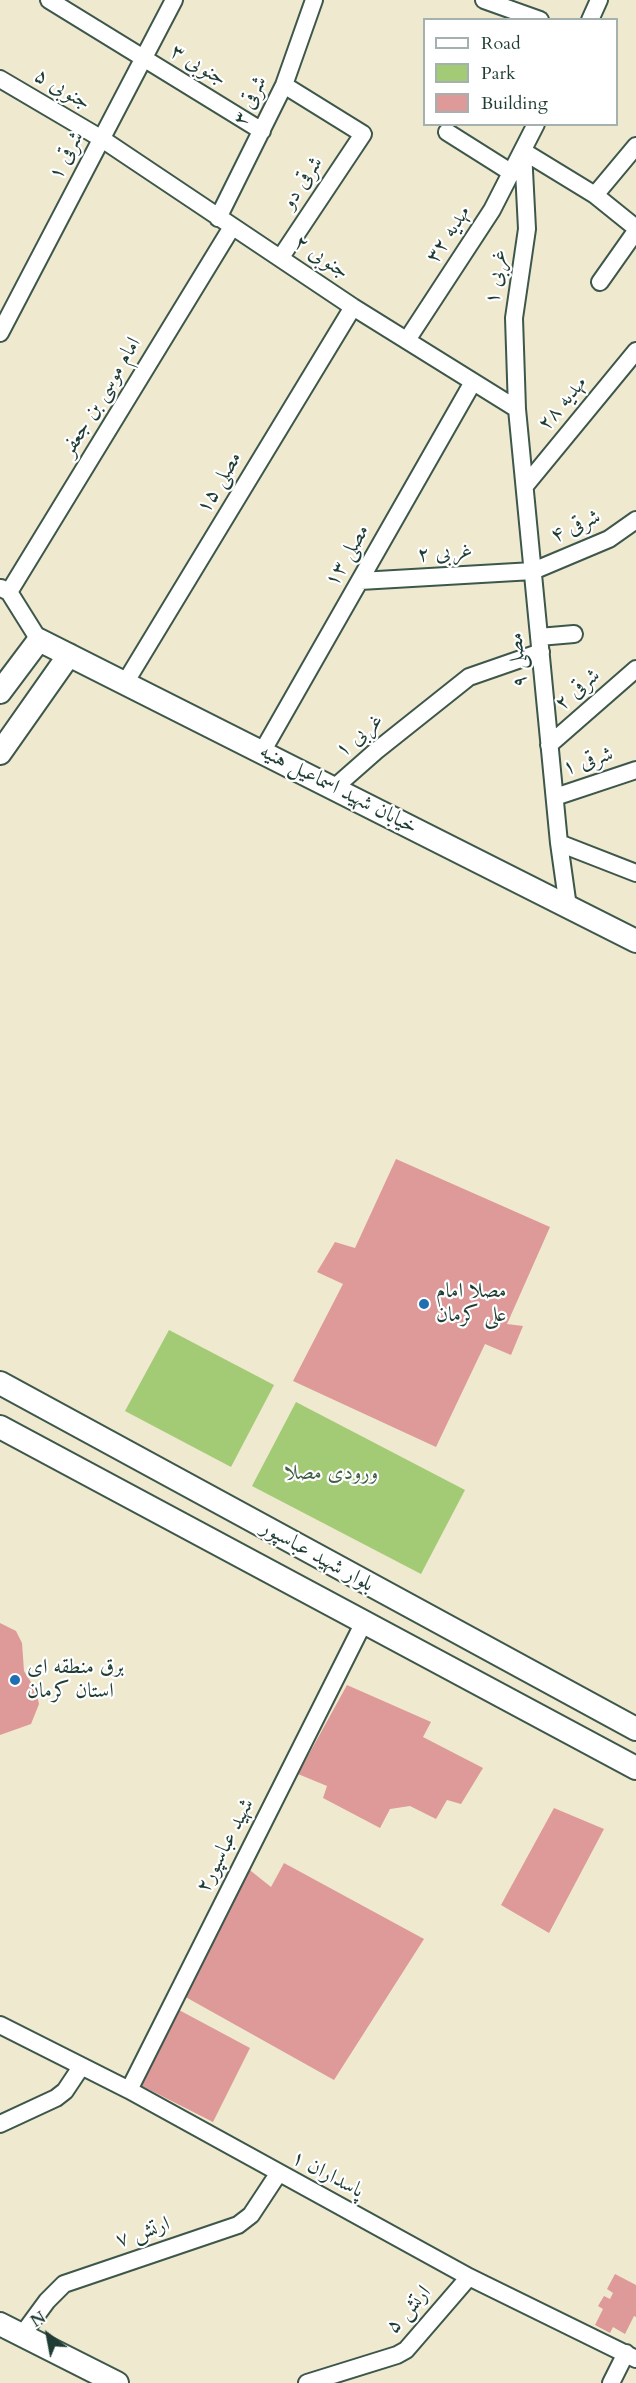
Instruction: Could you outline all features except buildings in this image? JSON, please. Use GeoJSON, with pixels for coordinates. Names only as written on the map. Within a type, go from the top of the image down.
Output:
{"type":"FeatureCollection","features":[{"type":"Feature","properties":{"kind":"main road","name":"خیابان شهید اسماعیل هنیه"},"geometry":{"type":"LineString","coordinates":[[39,639],[636,941]]}},
{"type":"Feature","properties":{"kind":"main road"},"geometry":{"type":"LineString","coordinates":[[0,693],[39,639]]}},
{"type":"Feature","properties":{"kind":"main road"},"geometry":{"type":"LineString","coordinates":[[0,753],[69,655]]}},
{"type":"Feature","properties":{"kind":"main road","name":"بلوار شهید عباسپور"},"geometry":{"type":"LineString","coordinates":[[0,1383],[458,1635],[636,1729]]}},
{"type":"Feature","properties":{"kind":"main road","name":"بلوار شهید عباسپور"},"geometry":{"type":"LineString","coordinates":[[0,1427],[636,1768]]}},
{"type":"Feature","properties":{"kind":"main road"},"geometry":{"type":"LineString","coordinates":[[442,1664],[458,1635]]}},
{"type":"Feature","properties":{"kind":"main road"},"geometry":{"type":"LineString","coordinates":[[0,2324],[106,2381]]}},
{"type":"Feature","properties":{"kind":"street","name":"جنوبی ۳"},"geometry":{"type":"LineString","coordinates":[[49,0],[262,131]]}},
{"type":"Feature","properties":{"kind":"street","name":"شرقی ۱"},"geometry":{"type":"LineString","coordinates":[[0,333],[174,0]]}},
{"type":"Feature","properties":{"kind":"street","name":"شرقی ۳"},"geometry":{"type":"LineString","coordinates":[[225,222],[262,131],[284,85],[314,0]]}},
{"type":"Feature","properties":{"kind":"street"},"geometry":{"type":"LineString","coordinates":[[484,0],[534,18]]}},
{"type":"Feature","properties":{"kind":"street"},"geometry":{"type":"LineString","coordinates":[[591,18],[599,0]]}},
{"type":"Feature","properties":{"kind":"street","name":"۵ جنوبی"},"geometry":{"type":"LineString","coordinates":[[0,79],[102,139]]}},
{"type":"Feature","properties":{"kind":"street","name":"شرقی دو"},"geometry":{"type":"LineString","coordinates":[[281,257],[363,134],[284,85]]}},
{"type":"Feature","properties":{"kind":"street","name":"مهدیه ۳۲"},"geometry":{"type":"LineString","coordinates":[[407,340],[492,210],[536,126]]}},
{"type":"Feature","properties":{"kind":"street"},"geometry":{"type":"LineString","coordinates":[[447,132],[512,173]]}},
{"type":"Feature","properties":{"kind":"street","name":"جنوبی ۲"},"geometry":{"type":"LineString","coordinates":[[102,139],[353,307],[517,409]]}},
{"type":"Feature","properties":{"kind":"street"},"geometry":{"type":"LineString","coordinates":[[595,195],[636,146]]}},
{"type":"Feature","properties":{"kind":"street"},"geometry":{"type":"LineString","coordinates":[[523,152],[595,195],[636,230],[600,282]]}},
{"type":"Feature","properties":{"kind":"street","name":"۱ غربی"},"geometry":{"type":"LineString","coordinates":[[517,409],[514,318],[527,229],[523,152]]}},
{"type":"Feature","properties":{"kind":"street","name":"امام موسی بن جعفر"},"geometry":{"type":"LineString","coordinates":[[5,589],[225,222]]}},
{"type":"Feature","properties":{"kind":"street","name":"مصلی ۱۵"},"geometry":{"type":"LineString","coordinates":[[124,683],[353,307]]}},
{"type":"Feature","properties":{"kind":"street","name":"مهدیه ۲۸"},"geometry":{"type":"LineString","coordinates":[[525,486],[636,351]]}},
{"type":"Feature","properties":{"kind":"street","name":"مصلی ۱۳"},"geometry":{"type":"LineString","coordinates":[[262,752],[473,382]]}},
{"type":"Feature","properties":{"kind":"street","name":"مصلی ۹"},"geometry":{"type":"LineString","coordinates":[[517,409],[559,843],[568,907]]}},
{"type":"Feature","properties":{"kind":"street","name":"۴ شرقی"},"geometry":{"type":"LineString","coordinates":[[533,571],[609,539],[636,520]]}},
{"type":"Feature","properties":{"kind":"street","name":"۲ غربی"},"geometry":{"type":"LineString","coordinates":[[360,581],[533,571]]}},
{"type":"Feature","properties":{"kind":"street"},"geometry":{"type":"LineString","coordinates":[[5,589],[39,639]]}},
{"type":"Feature","properties":{"kind":"street","name":"۱ غربی"},"geometry":{"type":"LineString","coordinates":[[334,788],[376,751],[469,677],[540,644],[574,634]]}},
{"type":"Feature","properties":{"kind":"street","name":"۲ شرقی"},"geometry":{"type":"LineString","coordinates":[[549,745],[636,669]]}},
{"type":"Feature","properties":{"kind":"street","name":"۱ شرقی"},"geometry":{"type":"LineString","coordinates":[[555,797],[636,770]]}},
{"type":"Feature","properties":{"kind":"street"},"geometry":{"type":"LineString","coordinates":[[559,843],[636,873]]}},
{"type":"Feature","properties":{"kind":"street","name":"شهید عباسپور۲"},"geometry":{"type":"LineString","coordinates":[[129,2091],[364,1622]]}},
{"type":"Feature","properties":{"kind":"street","name":"پاسداران ۱"},"geometry":{"type":"LineString","coordinates":[[0,2025],[129,2091],[469,2277],[631,2356]]}},
{"type":"Feature","properties":{"kind":"street"},"geometry":{"type":"LineString","coordinates":[[0,2124],[56,2098],[65,2091],[81,2067]]}},
{"type":"Feature","properties":{"kind":"street","name":"ارتش ۷"},"geometry":{"type":"LineString","coordinates":[[22,2336],[47,2301],[64,2284],[238,2225],[251,2215],[278,2174]]}},
{"type":"Feature","properties":{"kind":"street","name":"ارتش ۵"},"geometry":{"type":"LineString","coordinates":[[307,2383],[397,2355],[406,2350],[469,2277]]}},
{"type":"Feature","properties":{"kind":"street"},"geometry":{"type":"LineString","coordinates":[[611,2383],[631,2356]]}},
{"type":"Feature","properties":{"kind":"green space"},"geometry":{"type":"Polygon","coordinates":[[[169,1330],[274,1385],[231,1467],[125,1411],[169,1330]]]}},
{"type":"Feature","properties":{"kind":"green space","name":"ورودی مصلا"},"geometry":{"type":"Polygon","coordinates":[[[296,1402],[465,1490],[421,1574],[252,1486],[296,1402]]]}},
{"type":"Feature","properties":{"kind":"place","name":"مصلا امام علی کرمان"},"geometry":{"type":"Point","coordinates":[424,1304]}},
{"type":"Feature","properties":{"kind":"place","name":"برق منطقه ای استان کرمان"},"geometry":{"type":"Point","coordinates":[15,1680]}}]}
